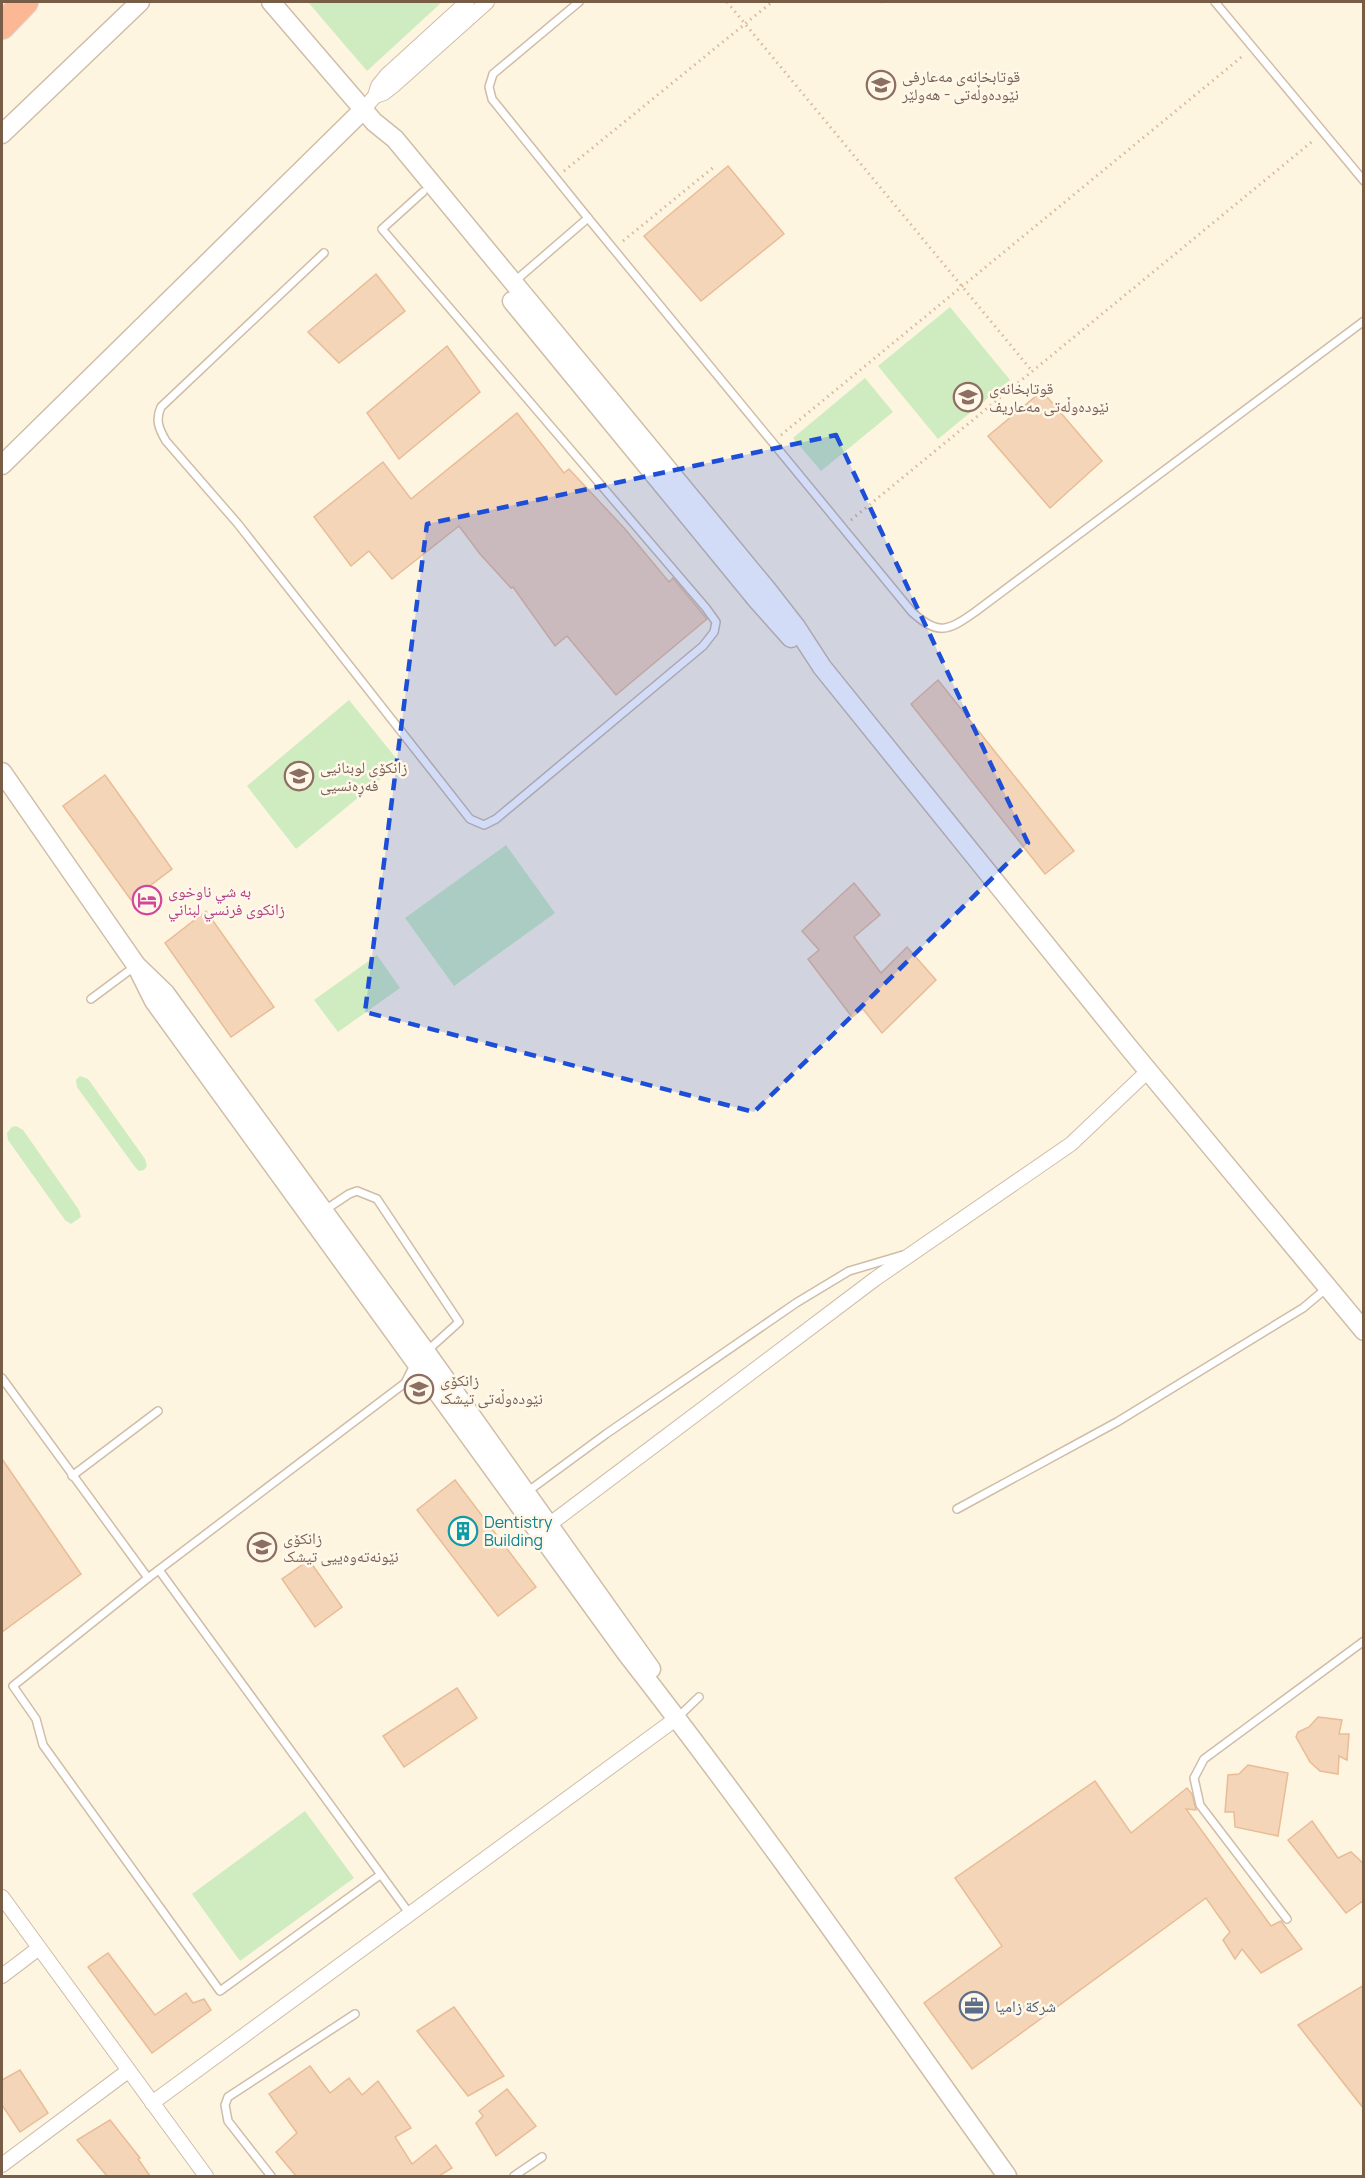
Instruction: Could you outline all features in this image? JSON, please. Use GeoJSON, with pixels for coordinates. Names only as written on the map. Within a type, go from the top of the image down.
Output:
{"type":"FeatureCollection","features":[{"type":"Feature","properties":{"kind":"highway"},"geometry":{"type":"LineString","coordinates":[[2,26],[25,2]]}},
{"type":"Feature","properties":{"kind":"street"},"geometry":{"type":"LineString","coordinates":[[2,134],[140,2]]}},
{"type":"Feature","properties":{"kind":"street"},"geometry":{"type":"LineString","coordinates":[[271,2],[371,109],[508,287],[758,601],[789,636],[822,667],[1148,1071],[1364,1330]]}},
{"type":"Feature","properties":{"kind":"street"},"geometry":{"type":"LineString","coordinates":[[467,2],[386,76],[378,86],[371,109],[384,144],[423,192],[508,287]]}},
{"type":"Feature","properties":{"kind":"street"},"geometry":{"type":"LineString","coordinates":[[2,465],[371,109],[384,93],[487,2]]}},
{"type":"Feature","properties":{"kind":"street"},"geometry":{"type":"LineString","coordinates":[[2,772],[136,965],[154,1001],[421,1357],[550,1524],[665,1690],[677,1718]]}},
{"type":"Feature","properties":{"kind":"street"},"geometry":{"type":"LineString","coordinates":[[136,965],[165,993],[323,1212],[627,1654],[677,1718],[1007,2176]]}},
{"type":"Feature","properties":{"kind":"street"},"geometry":{"type":"LineString","coordinates":[[550,1524],[875,1279],[1071,1144],[1148,1071]]}},
{"type":"Feature","properties":{"kind":"street"},"geometry":{"type":"LineString","coordinates":[[152,2103],[677,1718]]}},
{"type":"Feature","properties":{"kind":"street"},"geometry":{"type":"LineString","coordinates":[[2,1897],[206,2176]]}},
{"type":"Feature","properties":{"kind":"street"},"geometry":{"type":"LineString","coordinates":[[2,1976],[39,1948]]}},
{"type":"Feature","properties":{"kind":"street"},"geometry":{"type":"LineString","coordinates":[[2,2165],[128,2071]]}},
{"type":"Feature","properties":{"kind":"lane"},"geometry":{"type":"LineString","coordinates":[[579,2],[493,74],[489,87],[492,99],[912,612],[923,622],[936,629],[948,629],[993,599],[1364,321]]}},
{"type":"Feature","properties":{"kind":"lane"},"geometry":{"type":"LineString","coordinates":[[1215,2],[1364,181]]}},
{"type":"Feature","properties":{"kind":"lane"},"geometry":{"type":"LineString","coordinates":[[324,253],[161,407],[157,421],[159,429],[166,441],[238,524],[470,819],[484,825],[496,819],[704,646],[714,632],[716,622],[382,229],[423,192]]}},
{"type":"Feature","properties":{"kind":"lane"},"geometry":{"type":"LineString","coordinates":[[508,287],[588,218]]}},
{"type":"Feature","properties":{"kind":"lane"},"geometry":{"type":"LineString","coordinates":[[90,999],[136,965]]}},
{"type":"Feature","properties":{"kind":"lane"},"geometry":{"type":"LineString","coordinates":[[323,1212],[357,1191],[377,1199],[459,1322],[421,1357],[405,1383],[148,1578],[13,1686],[36,1719],[43,1745],[220,1991],[380,1875]]}},
{"type":"Feature","properties":{"kind":"lane"},"geometry":{"type":"LineString","coordinates":[[526,1492],[796,1303],[849,1271],[914,1252]]}},
{"type":"Feature","properties":{"kind":"lane"},"geometry":{"type":"LineString","coordinates":[[957,1509],[1117,1422],[1303,1308],[1328,1287]]}},
{"type":"Feature","properties":{"kind":"lane"},"geometry":{"type":"LineString","coordinates":[[2,1378],[148,1578]]}},
{"type":"Feature","properties":{"kind":"lane"},"geometry":{"type":"LineString","coordinates":[[72,1476],[158,1411]]}},
{"type":"Feature","properties":{"kind":"lane"},"geometry":{"type":"LineString","coordinates":[[159,1570],[409,1913]]}},
{"type":"Feature","properties":{"kind":"lane"},"geometry":{"type":"LineString","coordinates":[[1287,1919],[1200,1805],[1194,1778],[1204,1759],[1364,1641]]}},
{"type":"Feature","properties":{"kind":"lane"},"geometry":{"type":"LineString","coordinates":[[677,1718],[699,1697]]}},
{"type":"Feature","properties":{"kind":"lane"},"geometry":{"type":"LineString","coordinates":[[271,2176],[228,2121],[225,2105],[228,2097],[355,2014]]}},
{"type":"Feature","properties":{"kind":"lane"},"geometry":{"type":"LineString","coordinates":[[514,2176],[542,2157]]}},
{"type":"Feature","properties":{"kind":"path"},"geometry":{"type":"LineString","coordinates":[[727,2],[1032,371]]}},
{"type":"Feature","properties":{"kind":"path"},"geometry":{"type":"LineString","coordinates":[[555,178],[772,2]]}},
{"type":"Feature","properties":{"kind":"path"},"geometry":{"type":"LineString","coordinates":[[773,442],[1253,48]]}},
{"type":"Feature","properties":{"kind":"path"},"geometry":{"type":"LineString","coordinates":[[843,527],[1323,133]]}},
{"type":"Feature","properties":{"kind":"path"},"geometry":{"type":"LineString","coordinates":[[614,249],[715,166]]}},
{"type":"Feature","properties":{"kind":"highlighted area"},"geometry":{"type":"Polygon","coordinates":[[[836,435],[1028,843],[754,1112],[365,1012],[427,524],[836,435]]]}},
{"type":"Feature","properties":{"kind":"green space"},"geometry":{"type":"Polygon","coordinates":[[[308,2],[442,2],[367,71],[308,2]]]}},
{"type":"Feature","properties":{"kind":"green space"},"geometry":{"type":"Polygon","coordinates":[[[950,307],[1010,380],[938,439],[878,366],[950,307]]]}},
{"type":"Feature","properties":{"kind":"green space"},"geometry":{"type":"Polygon","coordinates":[[[865,378],[893,412],[821,471],[793,438],[865,378]]]}},
{"type":"Feature","properties":{"kind":"green space"},"geometry":{"type":"Polygon","coordinates":[[[349,700],[400,763],[296,849],[247,786],[349,700]]]}},
{"type":"Feature","properties":{"kind":"green space"},"geometry":{"type":"Polygon","coordinates":[[[506,845],[555,913],[454,986],[405,918],[506,845]]]}},
{"type":"Feature","properties":{"kind":"green space"},"geometry":{"type":"Polygon","coordinates":[[[377,955],[400,988],[338,1032],[314,1000],[377,955]]]}},
{"type":"Feature","properties":{"kind":"green space"},"geometry":{"type":"Polygon","coordinates":[[[80,1076],[88,1079],[145,1159],[147,1166],[144,1170],[139,1171],[135,1167],[77,1087],[76,1080],[80,1076]]]}},
{"type":"Feature","properties":{"kind":"green space"},"geometry":{"type":"Polygon","coordinates":[[[16,1126],[23,1130],[79,1210],[81,1217],[71,1224],[65,1220],[8,1140],[7,1133],[16,1126]]]}},
{"type":"Feature","properties":{"kind":"green space"},"geometry":{"type":"Polygon","coordinates":[[[305,1811],[354,1878],[240,1961],[192,1894],[305,1811]]]}},
{"type":"Feature","properties":{"kind":"building"},"geometry":{"type":"Polygon","coordinates":[[[728,166],[784,234],[701,301],[644,236],[728,166]]]}},
{"type":"Feature","properties":{"kind":"building"},"geometry":{"type":"Polygon","coordinates":[[[376,274],[405,311],[339,363],[308,332],[376,274]]]}},
{"type":"Feature","properties":{"kind":"building"},"geometry":{"type":"Polygon","coordinates":[[[447,346],[480,392],[399,459],[367,413],[447,346]]]}},
{"type":"Feature","properties":{"kind":"building"},"geometry":{"type":"Polygon","coordinates":[[[1042,391],[1102,461],[1050,508],[988,436],[1042,391]]]}},
{"type":"Feature","properties":{"kind":"building"},"geometry":{"type":"Polygon","coordinates":[[[517,413],[564,473],[569,469],[625,529],[669,582],[673,578],[707,619],[616,695],[567,636],[555,646],[513,587],[511,588],[480,554],[459,526],[392,579],[369,551],[351,566],[314,517],[383,462],[411,499],[517,413]]]}},
{"type":"Feature","properties":{"kind":"building"},"geometry":{"type":"Polygon","coordinates":[[[938,680],[1074,851],[1045,874],[911,704],[938,680]]]}},
{"type":"Feature","properties":{"kind":"building"},"geometry":{"type":"Polygon","coordinates":[[[105,775],[172,869],[131,900],[63,806],[105,775]]]}},
{"type":"Feature","properties":{"kind":"building"},"geometry":{"type":"Polygon","coordinates":[[[854,883],[880,915],[854,937],[881,973],[907,947],[936,980],[882,1033],[863,1009],[852,1017],[808,959],[819,950],[802,931],[854,883]]]}},
{"type":"Feature","properties":{"kind":"building"},"geometry":{"type":"Polygon","coordinates":[[[206,911],[274,1007],[231,1037],[165,943],[206,911]]]}},
{"type":"Feature","properties":{"kind":"building"},"geometry":{"type":"Polygon","coordinates":[[[2,1459],[81,1574],[2,1632],[2,1459]]]}},
{"type":"Feature","properties":{"kind":"building","name":"Dentistry Building"},"geometry":{"type":"Polygon","coordinates":[[[455,1480],[536,1587],[498,1616],[417,1510],[455,1480]]]}},
{"type":"Feature","properties":{"kind":"building"},"geometry":{"type":"Polygon","coordinates":[[[309,1560],[342,1607],[315,1627],[282,1579],[309,1560]]]}},
{"type":"Feature","properties":{"kind":"building"},"geometry":{"type":"Polygon","coordinates":[[[457,1688],[477,1718],[404,1767],[383,1736],[457,1688]]]}},
{"type":"Feature","properties":{"kind":"building"},"geometry":{"type":"Polygon","coordinates":[[[1318,1717],[1342,1720],[1339,1734],[1349,1734],[1347,1760],[1339,1756],[1338,1774],[1320,1771],[1310,1762],[1296,1737],[1298,1732],[1309,1727],[1318,1717]]]}},
{"type":"Feature","properties":{"kind":"building"},"geometry":{"type":"Polygon","coordinates":[[[1248,1765],[1288,1773],[1278,1836],[1235,1827],[1234,1812],[1225,1812],[1228,1775],[1239,1774],[1248,1765]]]}},
{"type":"Feature","properties":{"kind":"building"},"geometry":{"type":"Polygon","coordinates":[[[1095,1781],[1131,1833],[1187,1788],[1192,1794],[1196,1810],[1186,1809],[1271,1926],[1281,1921],[1302,1949],[1261,1973],[1242,1949],[1235,1959],[1223,1940],[1230,1932],[1206,1898],[972,2069],[924,2003],[1002,1946],[955,1878],[1095,1781]]]}},
{"type":"Feature","properties":{"kind":"building"},"geometry":{"type":"Polygon","coordinates":[[[1312,1821],[1338,1858],[1351,1852],[1364,1864],[1364,1900],[1346,1913],[1288,1840],[1312,1821]]]}},
{"type":"Feature","properties":{"kind":"building"},"geometry":{"type":"Polygon","coordinates":[[[108,1953],[155,2015],[186,1993],[193,2003],[204,1999],[211,2010],[152,2053],[88,1967],[108,1953]]]}},
{"type":"Feature","properties":{"kind":"building"},"geometry":{"type":"Polygon","coordinates":[[[1364,1985],[1364,2109],[1298,2025],[1364,1985]]]}},
{"type":"Feature","properties":{"kind":"building"},"geometry":{"type":"Polygon","coordinates":[[[454,2007],[504,2076],[468,2096],[417,2031],[454,2007]]]}},
{"type":"Feature","properties":{"kind":"building"},"geometry":{"type":"Polygon","coordinates":[[[310,2066],[330,2093],[349,2078],[362,2095],[378,2081],[411,2128],[395,2137],[412,2164],[436,2145],[452,2168],[439,2176],[296,2176],[276,2152],[297,2133],[269,2094],[310,2066]]]}},
{"type":"Feature","properties":{"kind":"building"},"geometry":{"type":"Polygon","coordinates":[[[20,2070],[48,2113],[20,2132],[2,2105],[2,2080],[20,2070]]]}},
{"type":"Feature","properties":{"kind":"building"},"geometry":{"type":"Polygon","coordinates":[[[507,2089],[536,2126],[496,2156],[476,2123],[483,2116],[479,2111],[507,2089]]]}},
{"type":"Feature","properties":{"kind":"building"},"geometry":{"type":"Polygon","coordinates":[[[110,2120],[140,2158],[138,2159],[150,2176],[107,2176],[77,2140],[110,2120]]]}},
{"type":"Feature","properties":{"kind":"place","name":"قوتابخانەی مەعارفی نێودەوڵەتی - هەولێر"},"geometry":{"type":"Point","coordinates":[881,85]}},
{"type":"Feature","properties":{"kind":"place","name":"قوتابخانەی نێودەوڵەتی مەعاریف"},"geometry":{"type":"Point","coordinates":[968,397]}},
{"type":"Feature","properties":{"kind":"place","name":"زانکۆی لوبنانیی فەڕەنسیی"},"geometry":{"type":"Point","coordinates":[299,776]}},
{"type":"Feature","properties":{"kind":"place","name":"به شي ناوخوى زانكوى فرنسي لبناني"},"geometry":{"type":"Point","coordinates":[147,900]}},
{"type":"Feature","properties":{"kind":"place","name":"زانکۆی نێودەوڵەتی تیشک"},"geometry":{"type":"Point","coordinates":[419,1389]}},
{"type":"Feature","properties":{"kind":"place","name":"Dentistry Building"},"geometry":{"type":"Point","coordinates":[463,1531]}},
{"type":"Feature","properties":{"kind":"place","name":"زانکۆی نێونەتەوەییی تیشک"},"geometry":{"type":"Point","coordinates":[262,1547]}},
{"type":"Feature","properties":{"kind":"place","name":"شركة زاميا"},"geometry":{"type":"Point","coordinates":[974,2006]}}]}
